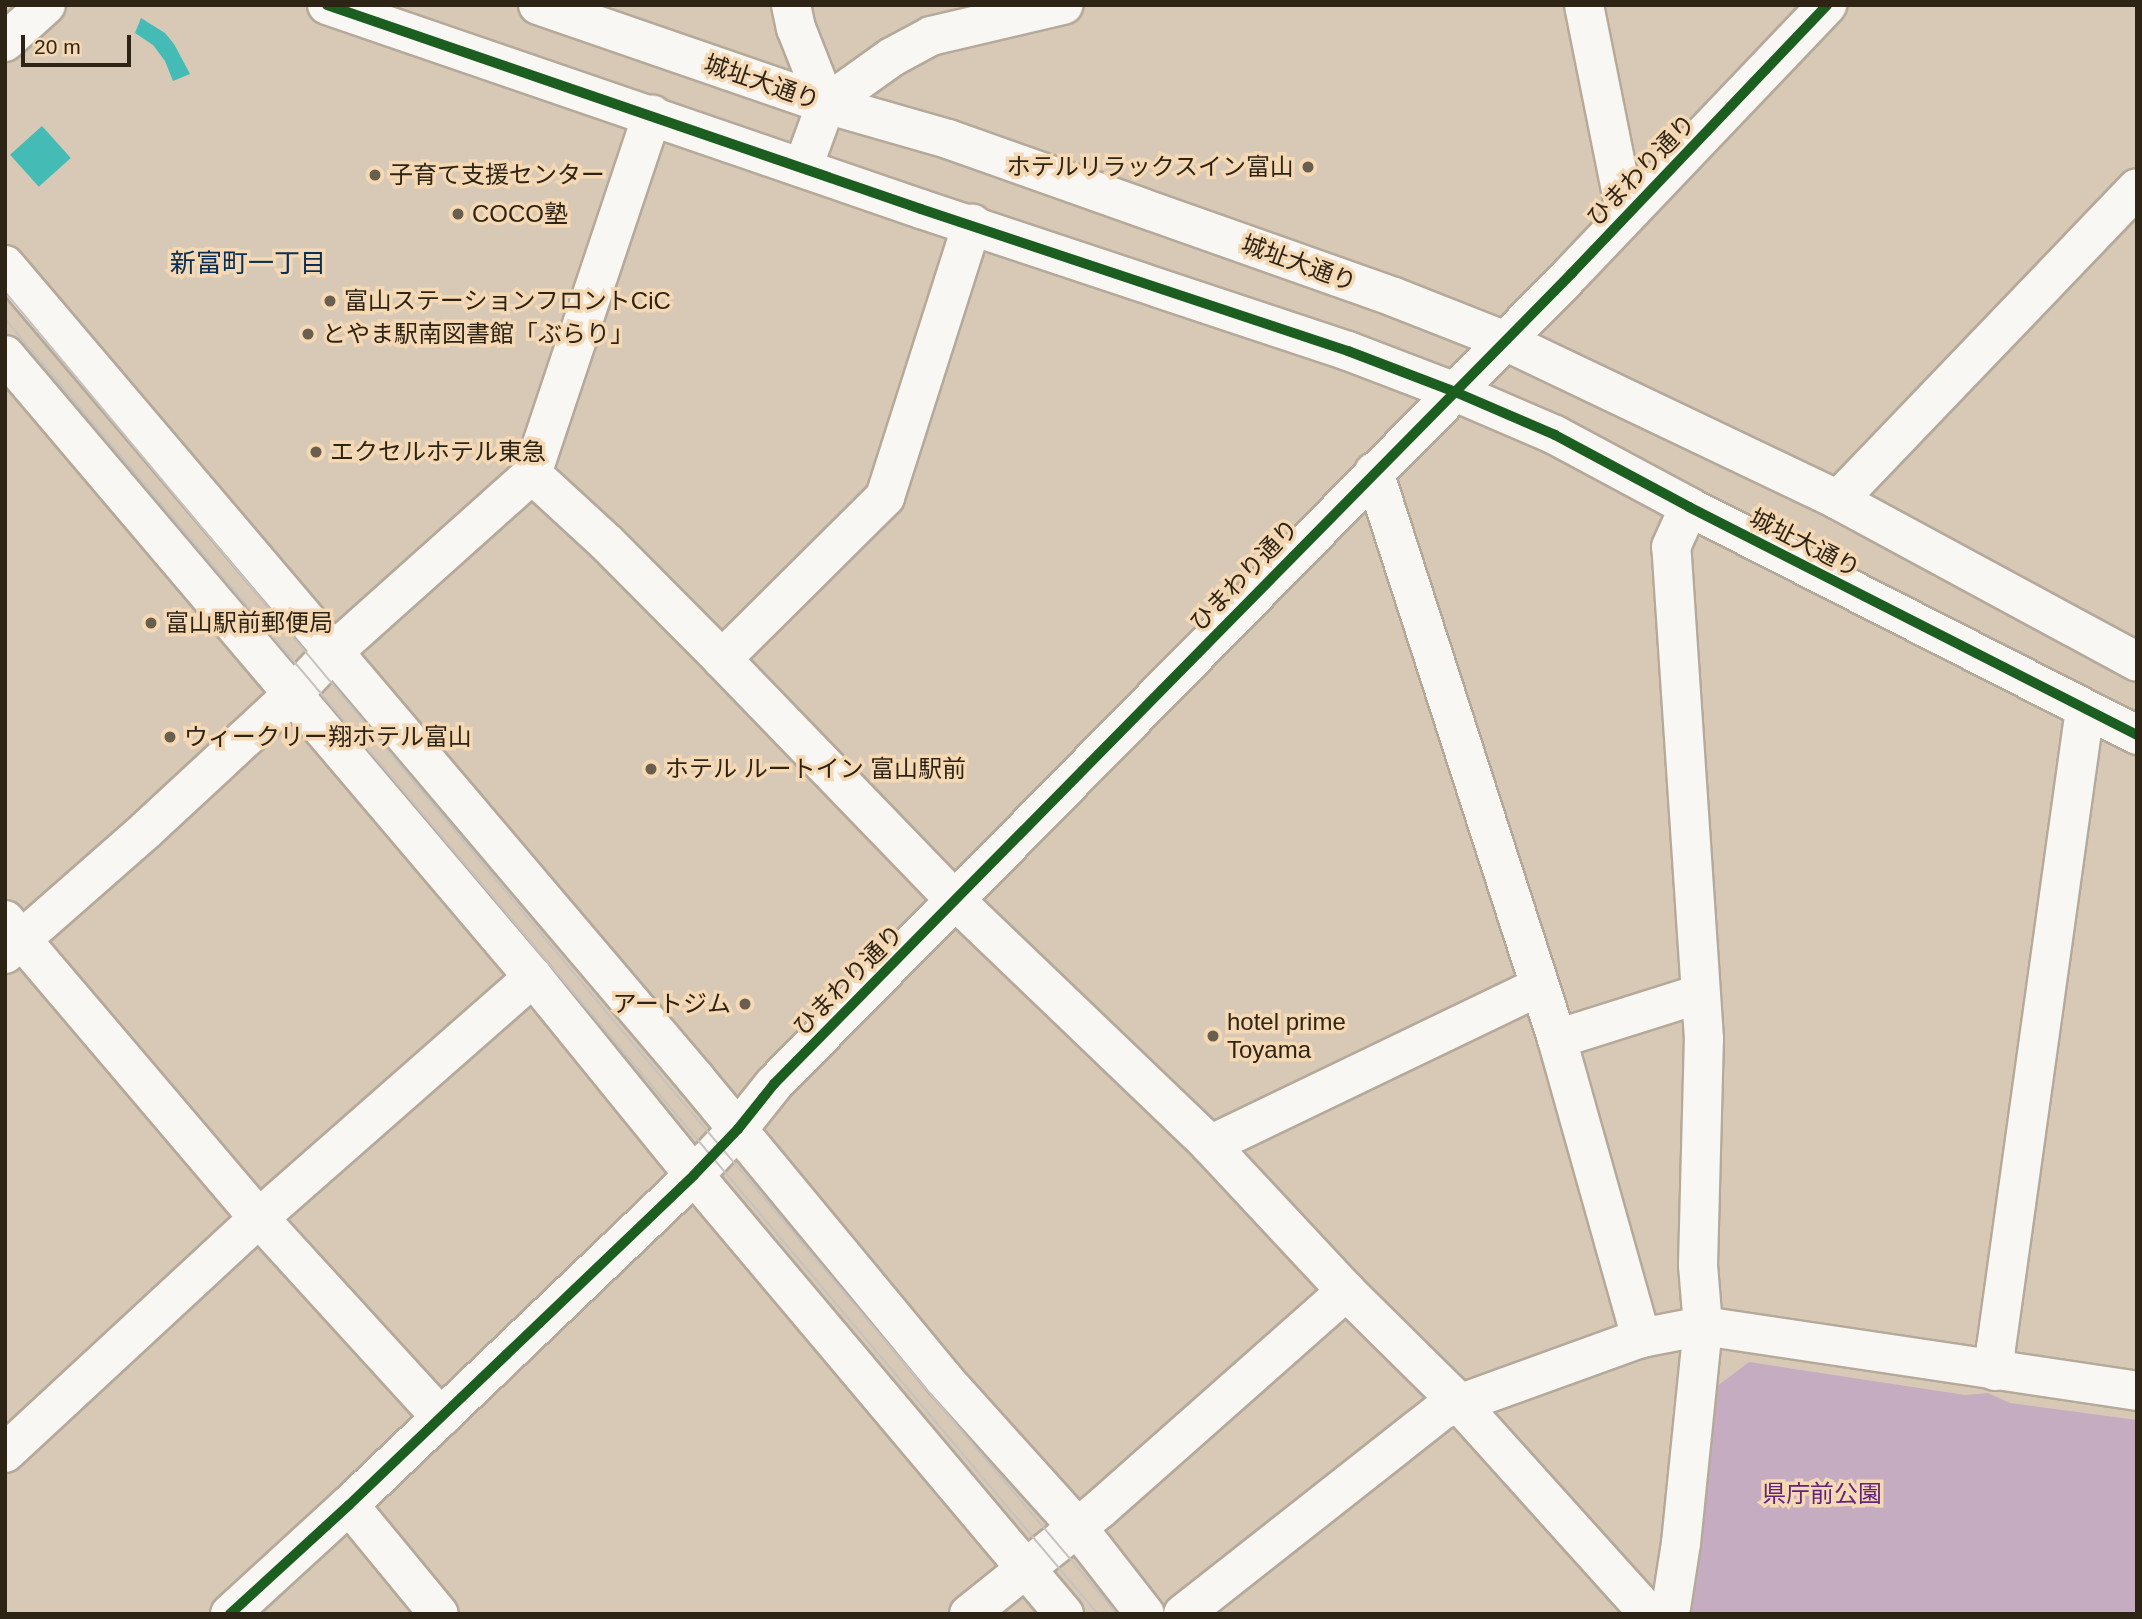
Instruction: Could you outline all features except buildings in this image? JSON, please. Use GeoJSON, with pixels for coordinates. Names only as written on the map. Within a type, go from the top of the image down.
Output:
{"type":"FeatureCollection","features":[{"type":"Feature","properties":{"kind":"street"},"geometry":{"type":"LineString","coordinates":[[5,42],[46,5]]}},
{"type":"Feature","properties":{"kind":"street","name":"城址大通り"},"geometry":{"type":"LineString","coordinates":[[327,5],[1348,351],[1453,391],[1555,435],[1689,507],[2137,735]]}},
{"type":"Feature","properties":{"kind":"street","name":"城址大通り"},"geometry":{"type":"LineString","coordinates":[[538,5],[825,104],[961,143],[1394,297],[1503,340],[1838,500],[2137,662]]}},
{"type":"Feature","properties":{"kind":"street"},"geometry":{"type":"LineString","coordinates":[[791,5],[796,28],[825,104]]}},
{"type":"Feature","properties":{"kind":"street"},"geometry":{"type":"LineString","coordinates":[[803,167],[825,104],[892,57],[931,36],[1063,5]]}},
{"type":"Feature","properties":{"kind":"street"},"geometry":{"type":"LineString","coordinates":[[1584,5],[1626,215]]}},
{"type":"Feature","properties":{"kind":"street","name":"ひまわり通り"},"geometry":{"type":"LineString","coordinates":[[230,1614],[349,1505],[694,1175],[738,1129],[774,1084],[1626,215],[1827,5]]}},
{"type":"Feature","properties":{"kind":"street"},"geometry":{"type":"LineString","coordinates":[[441,1417],[259,1218],[10,938],[292,695],[332,653],[532,474],[652,115]]}},
{"type":"Feature","properties":{"kind":"street"},"geometry":{"type":"LineString","coordinates":[[1838,500],[2137,188]]}},
{"type":"Feature","properties":{"kind":"street"},"geometry":{"type":"LineString","coordinates":[[722,659],[885,497],[972,224]]}},
{"type":"Feature","properties":{"kind":"street"},"geometry":{"type":"LineString","coordinates":[[5,265],[738,1129],[943,1378],[1077,1527],[1145,1614]]}},
{"type":"Feature","properties":{"kind":"street"},"geometry":{"type":"LineString","coordinates":[[5,355],[533,977],[694,1175],[1064,1614]]}},
{"type":"Feature","properties":{"kind":"street"},"geometry":{"type":"LineString","coordinates":[[1374,472],[1538,987],[1557,1039],[1641,1338]]}},
{"type":"Feature","properties":{"kind":"street"},"geometry":{"type":"LineString","coordinates":[[532,474],[606,542],[956,901],[1210,1145],[1346,1291],[1459,1403],[1649,1614]]}},
{"type":"Feature","properties":{"kind":"street"},"geometry":{"type":"LineString","coordinates":[[1670,1614],[1681,1543],[1703,1326],[1698,1265],[1704,1039],[1671,547],[1689,507]]}},
{"type":"Feature","properties":{"kind":"street"},"geometry":{"type":"LineString","coordinates":[[1995,1371],[1996,1348],[2085,709]]}},
{"type":"Feature","properties":{"kind":"street"},"geometry":{"type":"LineString","coordinates":[[5,1453],[259,1218],[533,977]]}},
{"type":"Feature","properties":{"kind":"street"},"geometry":{"type":"LineString","coordinates":[[1210,1145],[1538,987]]}},
{"type":"Feature","properties":{"kind":"street"},"geometry":{"type":"LineString","coordinates":[[1557,1039],[1700,994]]}},
{"type":"Feature","properties":{"kind":"street"},"geometry":{"type":"LineString","coordinates":[[969,1614],[1077,1527],[1346,1291]]}},
{"type":"Feature","properties":{"kind":"street"},"geometry":{"type":"LineString","coordinates":[[1183,1614],[1442,1410],[1641,1338],[1703,1326],[2137,1391]]}},
{"type":"Feature","properties":{"kind":"street"},"geometry":{"type":"LineString","coordinates":[[349,1505],[439,1614]]}},
{"type":"Feature","properties":{"kind":"green space","name":"県庁前公園"},"geometry":{"type":"Polygon","coordinates":[[[1749,1362],[1965,1395],[1988,1393],[2010,1403],[2137,1420],[2137,1614],[1688,1614],[1712,1390],[1749,1362]]]}},
{"type":"Feature","properties":{"kind":"water"},"geometry":{"type":"Polygon","coordinates":[[[141,18],[165,33],[190,74],[173,81],[165,61],[153,45],[135,33],[141,18]]]}},
{"type":"Feature","properties":{"kind":"water"},"geometry":{"type":"Polygon","coordinates":[[[42,126],[71,158],[39,187],[10,155],[42,126]]]}},
{"type":"Feature","properties":{"kind":"tram line"},"geometry":{"type":"LineString","coordinates":[[5,292],[619,1027],[1117,1614]]}},
{"type":"Feature","properties":{"kind":"tram line"},"geometry":{"type":"LineString","coordinates":[[5,319],[1098,1614]]}},
{"type":"Feature","properties":{"kind":"cycle path"},"geometry":{"type":"LineString","coordinates":[[327,5],[921,209],[1348,351],[1453,391],[1555,435],[1689,507],[2137,735]]}},
{"type":"Feature","properties":{"kind":"cycle path"},"geometry":{"type":"LineString","coordinates":[[230,1614],[349,1505],[694,1175],[738,1129],[774,1084],[1572,273],[1827,5]]}},
{"type":"Feature","properties":{"kind":"place","name":"ホテルリラックスイン富山"},"geometry":{"type":"Point","coordinates":[1308,167]}},
{"type":"Feature","properties":{"kind":"place","name":"子育て支援センター"},"geometry":{"type":"Point","coordinates":[375,175]}},
{"type":"Feature","properties":{"kind":"place","name":"COCO塾"},"geometry":{"type":"Point","coordinates":[458,214]}},
{"type":"Feature","properties":{"kind":"place","name":"富山ステーションフロントCiC"},"geometry":{"type":"Point","coordinates":[330,301]}},
{"type":"Feature","properties":{"kind":"place","name":"とやま駅南図書館「ぶらり」"},"geometry":{"type":"Point","coordinates":[308,334]}},
{"type":"Feature","properties":{"kind":"place","name":"エクセルホテル東急"},"geometry":{"type":"Point","coordinates":[316,452]}},
{"type":"Feature","properties":{"kind":"place","name":"富山駅前郵便局"},"geometry":{"type":"Point","coordinates":[151,623]}},
{"type":"Feature","properties":{"kind":"place","name":"ウィークリー翔ホテル富山"},"geometry":{"type":"Point","coordinates":[170,737]}},
{"type":"Feature","properties":{"kind":"place","name":"ホテル ルートイン 富山駅前"},"geometry":{"type":"Point","coordinates":[651,769]}},
{"type":"Feature","properties":{"kind":"place","name":"アートジム"},"geometry":{"type":"Point","coordinates":[745,1004]}},
{"type":"Feature","properties":{"kind":"place","name":"hotel prime Toyama"},"geometry":{"type":"Point","coordinates":[1213,1036]}},
{"type":"Feature","properties":{"kind":"district","name":"新富町一丁目"},"geometry":{"type":"Point","coordinates":[248,264]}}]}
